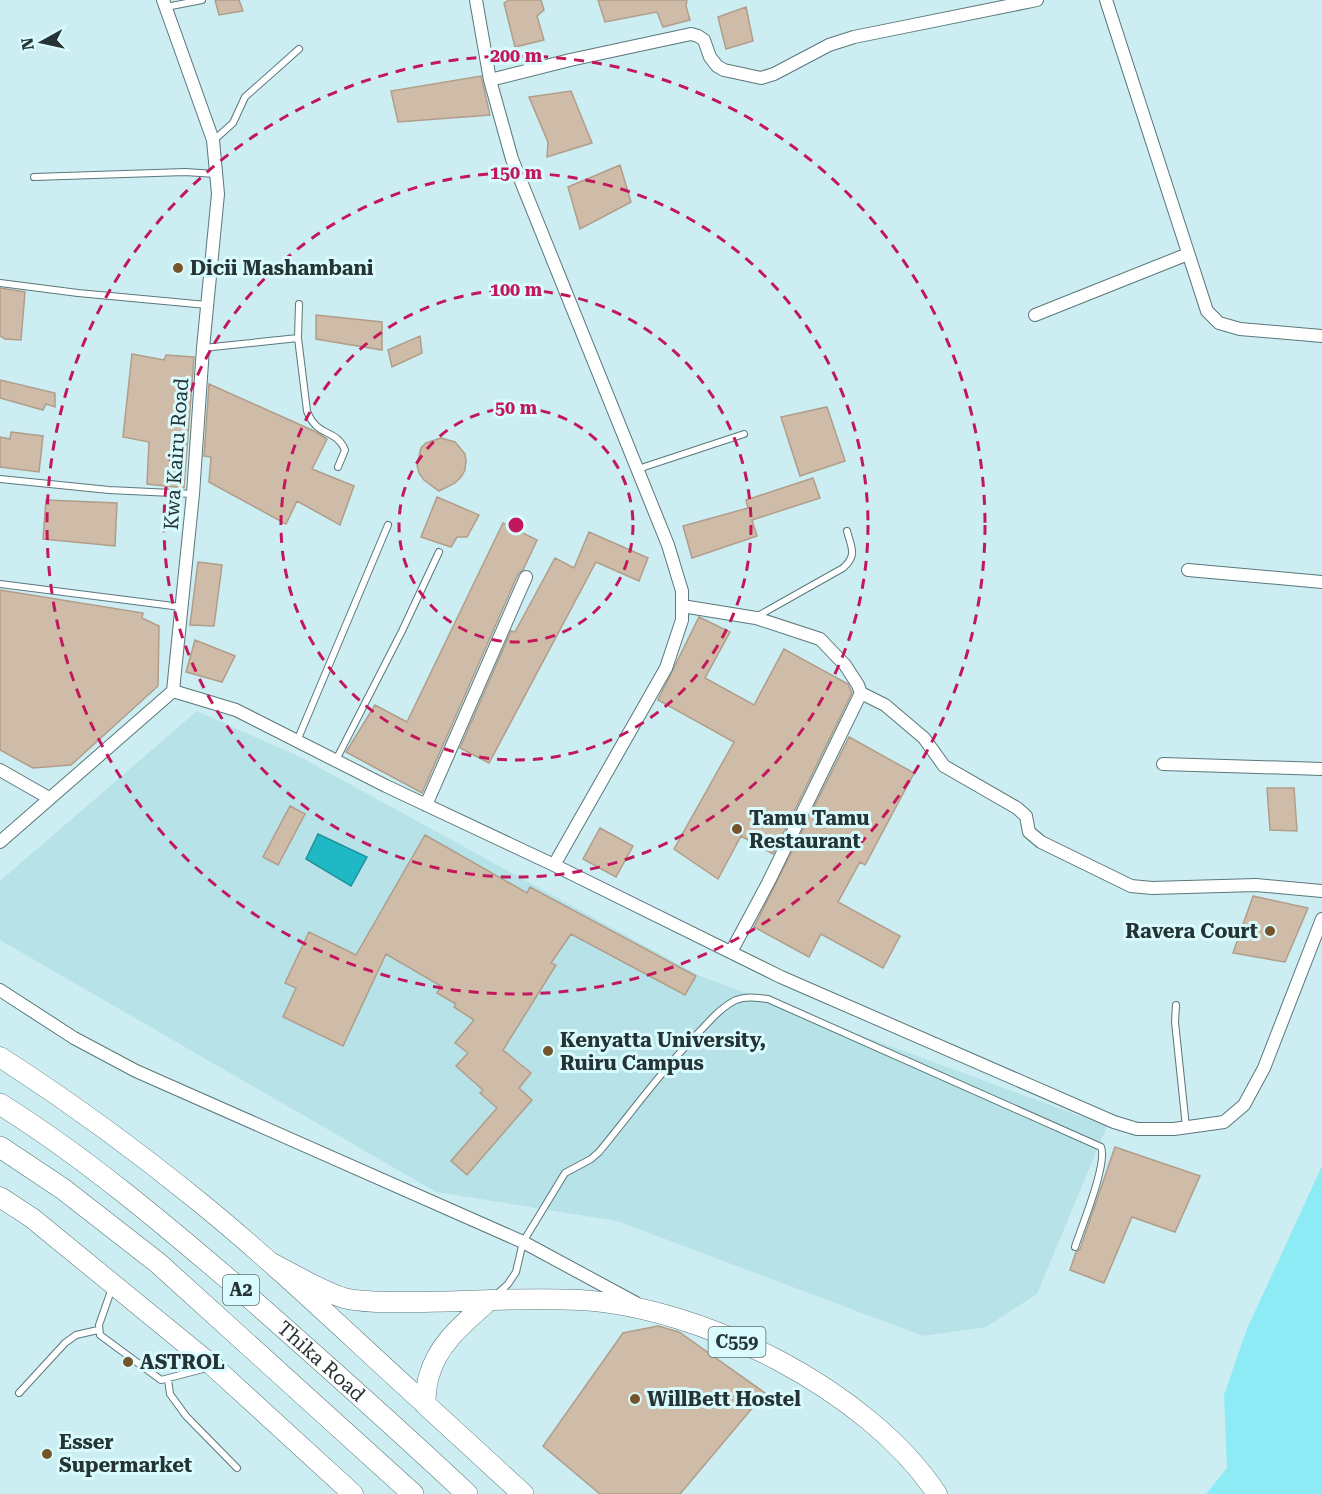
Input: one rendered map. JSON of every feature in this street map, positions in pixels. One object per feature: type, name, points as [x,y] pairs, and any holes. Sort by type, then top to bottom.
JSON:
[{"type":"highway","name":"Thika Road","points":[[0,1104],[46,1133],[149,1211],[384,1415],[466,1494]]},
{"type":"highway","name":"Thika Road","points":[[0,1147],[63,1190],[158,1263],[413,1494]]},
{"type":"highway","points":[[425,1404],[523,1494]]},
{"type":"main road","name":"Thika Road","points":[[0,1057],[101,1125],[203,1204],[425,1404]]},
{"type":"main road","points":[[0,1197],[32,1218],[114,1283],[213,1366],[353,1494]]},
{"type":"main road","points":[[270,1262],[343,1298],[381,1302],[490,1300]]},
{"type":"main road","points":[[425,1404],[429,1377],[440,1350],[457,1330],[490,1300]]},
{"type":"main road","name":"C559","points":[[490,1300],[578,1300],[616,1303],[686,1320],[748,1346],[815,1382],[862,1415],[900,1449],[937,1494]]},
{"type":"street","points":[[476,0],[490,80],[512,159],[668,544],[682,591],[682,620],[666,668],[554,865]]},
{"type":"street","points":[[490,80],[691,34],[704,40],[710,57],[717,66],[724,70],[761,78],[774,74],[829,45],[854,37],[1037,0]]},
{"type":"street","points":[[1106,0],[1207,311],[1219,323],[1240,329],[1322,336]]},
{"type":"street","name":"Kwa Kairu Road","points":[[164,4],[213,140],[218,194],[203,348],[194,494],[173,691]]},
{"type":"street","points":[[1035,315],[1188,254]]},
{"type":"street","points":[[1188,570],[1322,582]]},
{"type":"street","points":[[426,805],[526,578]]},
{"type":"street","points":[[682,606],[756,618],[820,639],[845,665],[861,693],[885,705],[924,738],[944,766],[1017,808],[1026,816],[1029,832],[1041,842],[1131,886],[1152,888],[1256,885],[1322,891]]},
{"type":"street","points":[[0,842],[173,691],[236,710],[336,761],[781,977],[1114,1122],[1137,1129],[1186,1127],[1224,1122],[1244,1104],[1264,1068],[1322,919]]},
{"type":"street","points":[[731,952],[768,883],[861,693]]},
{"type":"street","points":[[1163,764],[1322,769]]},
{"type":"street","points":[[0,771],[49,798]]},
{"type":"street","points":[[0,990],[74,1038],[136,1071],[523,1242],[647,1310]]},
{"type":"lane","points":[[164,4],[202,0]]},
{"type":"lane","points":[[213,140],[232,123],[245,98],[299,49]]},
{"type":"lane","points":[[34,177],[185,172],[216,174]]},
{"type":"lane","points":[[0,283],[208,305]]},
{"type":"lane","points":[[299,304],[298,338],[307,411],[311,422],[318,429],[342,442],[345,450],[338,467]]},
{"type":"lane","points":[[203,348],[298,338]]},
{"type":"lane","points":[[638,470],[744,434]]},
{"type":"lane","points":[[0,479],[109,490],[194,494]]},
{"type":"lane","points":[[297,741],[388,525]]},
{"type":"lane","points":[[756,618],[843,568],[851,561],[853,554],[847,531]]},
{"type":"lane","points":[[336,761],[439,552]]},
{"type":"lane","points":[[0,584],[182,607]]},
{"type":"lane","points":[[490,1300],[508,1284],[516,1272],[523,1242],[565,1173],[599,1152],[678,1054],[726,1005],[751,997],[768,999],[1101,1148],[1104,1154],[1101,1170],[1075,1247]]},
{"type":"lane","points":[[1176,1005],[1175,1022],[1186,1127]]},
{"type":"lane","points":[[114,1283],[98,1330],[100,1335],[161,1380],[213,1366]]},
{"type":"lane","points":[[19,1393],[65,1343],[76,1335],[98,1330]]},
{"type":"lane","points":[[168,1379],[170,1394],[186,1416],[237,1468]]},
{"type":"shaded area","name":"Kenyatta University, Ruiru Campus","points":[[197,711],[302,758],[700,976],[1107,1126],[1037,1294],[986,1327],[923,1336],[617,1221],[436,1192],[0,940],[0,881]]},
{"type":"shaded area","points":[[318,834],[367,857],[351,886],[306,859]]},
{"type":"shaded area","points":[[1322,1166],[1322,1494],[1206,1494],[1227,1468],[1224,1395],[1247,1329]]},
{"type":"building","points":[[215,0],[239,0],[243,11],[219,15]]},
{"type":"building","points":[[509,0],[541,0],[544,10],[537,16],[544,40],[515,47],[504,3]]},
{"type":"building","points":[[598,0],[687,0],[686,6],[690,20],[663,27],[657,12],[605,22]]},
{"type":"building","points":[[746,7],[753,41],[726,49],[718,17]]},
{"type":"building","points":[[481,76],[490,115],[398,122],[391,91]]},
{"type":"building","points":[[571,91],[592,143],[547,157],[548,142],[529,97]]},
{"type":"building","points":[[620,165],[631,202],[580,229],[568,187]]},
{"type":"building","points":[[0,288],[25,292],[21,340],[5,339],[0,336]]},
{"type":"building","points":[[316,315],[382,322],[382,350],[316,339]]},
{"type":"building","points":[[420,336],[422,353],[392,367],[388,350]]},
{"type":"building","points":[[132,354],[164,360],[166,355],[194,357],[184,488],[147,484],[149,442],[123,437]]},
{"type":"building","points":[[0,380],[55,393],[55,407],[46,404],[43,410],[0,398]]},
{"type":"building","points":[[209,384],[327,439],[312,469],[354,486],[340,525],[297,501],[286,524],[209,482],[211,457],[204,456]]},
{"type":"building","points":[[827,407],[845,461],[800,476],[781,417]]},
{"type":"building","points":[[11,432],[43,436],[39,472],[0,467],[0,437],[10,439]]},
{"type":"building","points":[[441,438],[455,442],[465,454],[466,461],[461,477],[455,483],[439,491],[424,480],[417,465],[421,448],[426,443]]},
{"type":"building","points":[[813,478],[820,498],[752,520],[757,536],[692,558],[683,526],[748,508],[746,500]]},
{"type":"building","points":[[437,497],[479,515],[467,537],[457,537],[451,547],[421,537]]},
{"type":"building","points":[[46,500],[117,503],[115,546],[43,539]]},
{"type":"building","points":[[503,523],[537,540],[523,570],[518,574],[422,793],[346,752],[375,705],[407,722]]},
{"type":"building","points":[[589,532],[648,558],[639,581],[596,562],[489,763],[460,748],[511,631],[515,632],[555,558],[574,568]]},
{"type":"building","points":[[198,562],[222,565],[214,626],[190,625]]},
{"type":"building","points":[[0,590],[143,613],[142,618],[159,626],[158,686],[71,765],[33,768],[0,750]]},
{"type":"building","points":[[699,617],[730,632],[705,678],[754,705],[784,649],[848,684],[852,693],[773,854],[741,836],[718,879],[674,849],[734,742],[658,700]]},
{"type":"building","points":[[195,640],[235,656],[222,682],[186,672]]},
{"type":"building","points":[[849,737],[914,773],[865,865],[860,862],[838,902],[900,936],[883,968],[821,934],[809,957],[754,927]]},
{"type":"building","points":[[1267,788],[1294,788],[1297,831],[1270,830]]},
{"type":"building","points":[[290,806],[305,814],[278,865],[263,857]]},
{"type":"building","points":[[600,828],[633,846],[616,877],[583,859]]},
{"type":"building","points":[[425,835],[527,893],[530,887],[696,976],[685,995],[571,934],[551,963],[556,965],[503,1050],[531,1073],[519,1088],[532,1100],[467,1175],[451,1161],[497,1108],[480,1093],[483,1090],[456,1066],[468,1053],[455,1043],[474,1020],[454,1007],[456,1004],[437,993],[441,986],[386,954],[343,1046],[283,1017],[296,988],[285,983],[309,932],[356,955]]},
{"type":"building","name":"Ravera Court","points":[[1253,896],[1308,908],[1285,962],[1233,953]]},
{"type":"building","points":[[1115,1147],[1200,1176],[1175,1232],[1132,1217],[1104,1283],[1070,1270],[1076,1252],[1080,1249]]},
{"type":"building","points":[[658,1326],[679,1332],[765,1393],[680,1494],[600,1494],[543,1446],[623,1333]]},
{"type":"place","name":"Dicii Mashambani","points":[[178,268]]},
{"type":"place","name":"Tamu Tamu Restaurant","points":[[737,829]]},
{"type":"place","name":"Ravera Court","points":[[1270,931]]},
{"type":"place","name":"Kenyatta University, Ruiru Campus","points":[[548,1051]]},
{"type":"place","name":"ASTROL","points":[[128,1362]]},
{"type":"place","name":"WillBett Hostel","points":[[635,1399]]},
{"type":"place","name":"Esser Supermarket","points":[[47,1454]]}]
